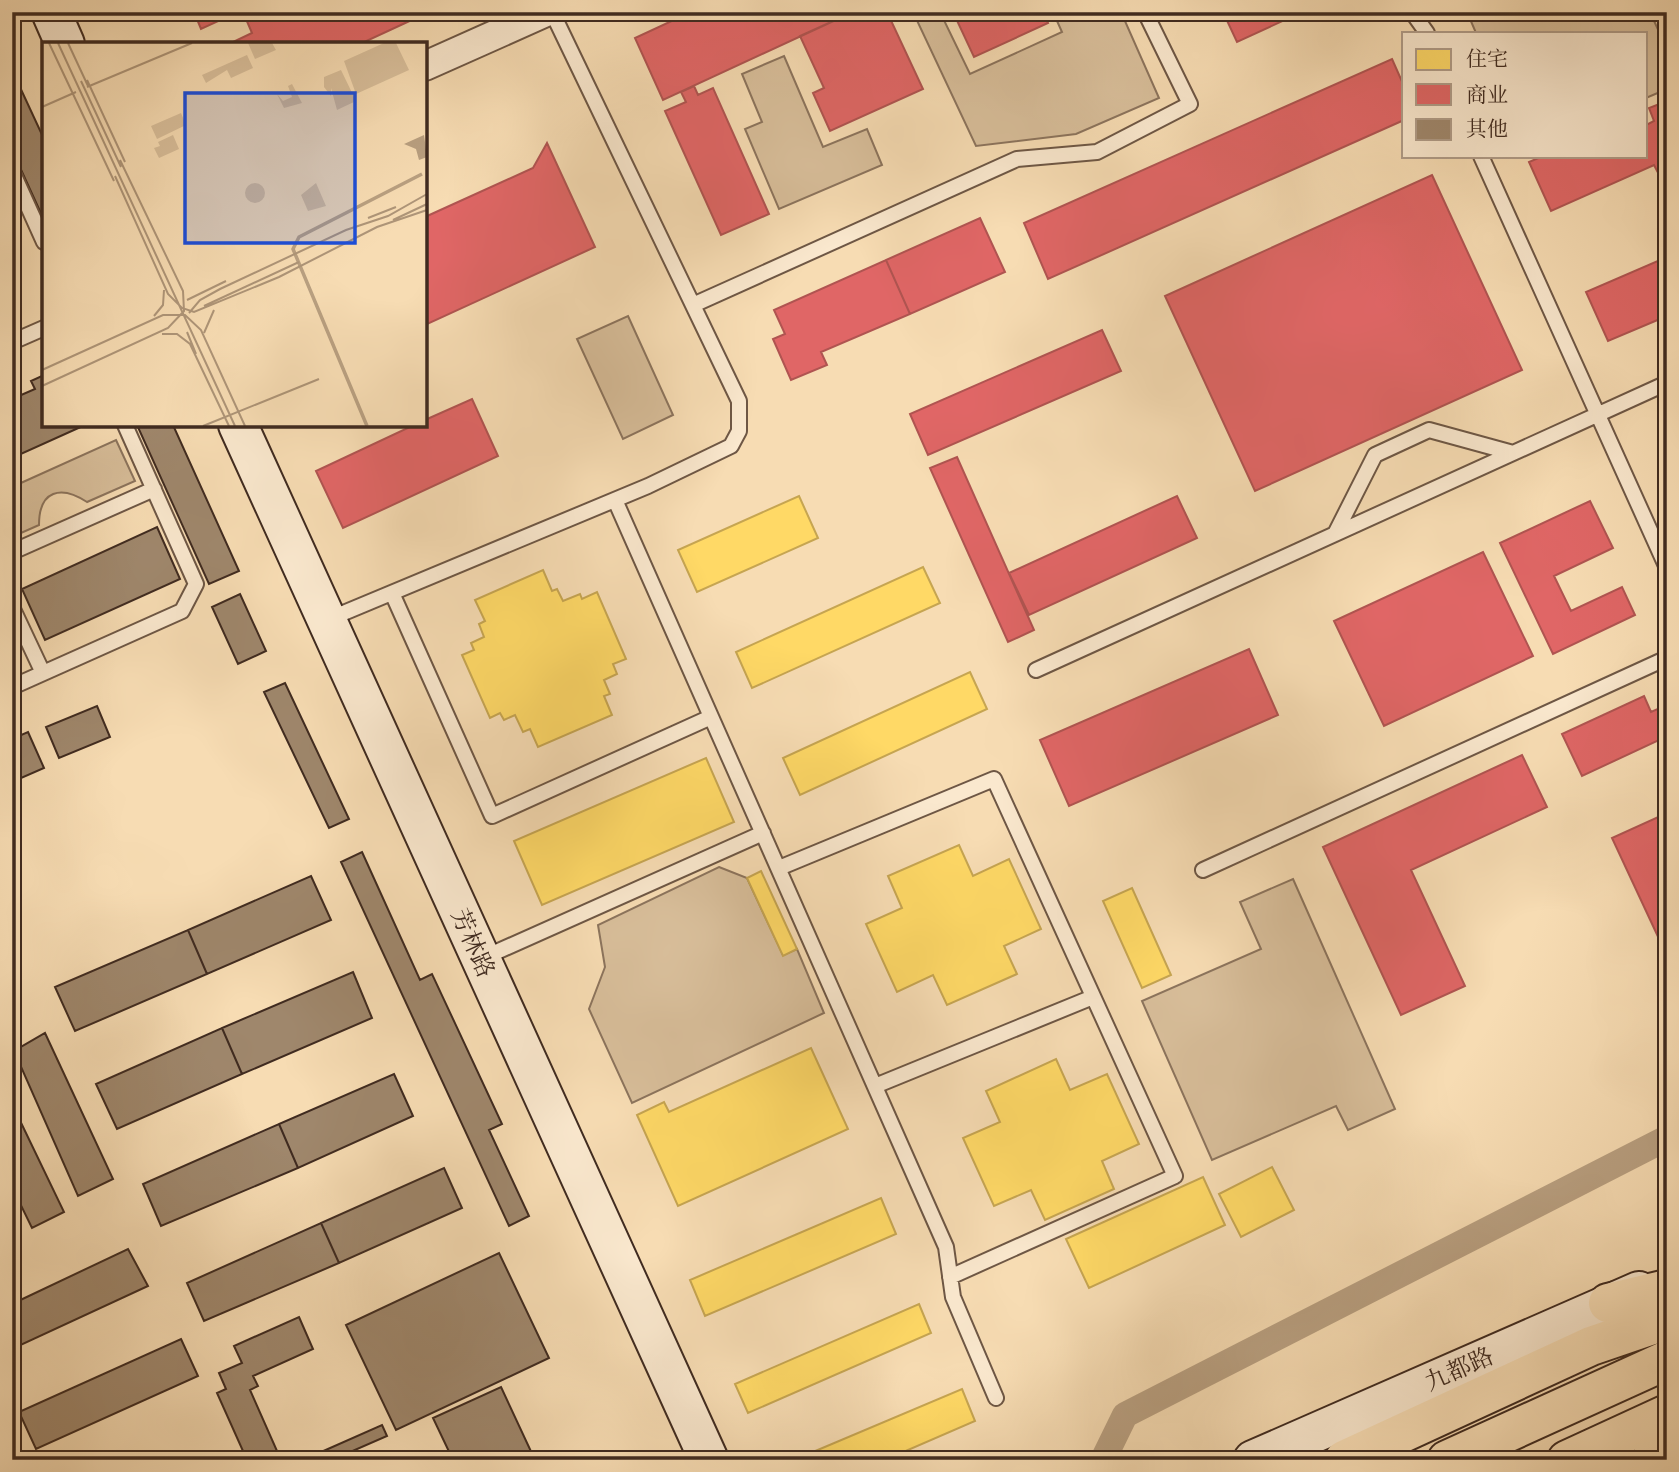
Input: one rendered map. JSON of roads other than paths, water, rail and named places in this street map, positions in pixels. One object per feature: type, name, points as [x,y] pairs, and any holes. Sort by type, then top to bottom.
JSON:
[{"type":"main road","points":[[1608,1303],[1667,1289]]},
{"type":"main road","points":[[1344,1460],[1591,1346],[1667,1320]]},
{"type":"main road","points":[[1447,1460],[1667,1360]]},
{"type":"main road","points":[[1567,1460],[1667,1414]]},
{"type":"main road","points":[[1651,1460],[1667,1450]]},
{"type":"street","points":[[33,12],[46,42]]},
{"type":"street","points":[[51,12],[64,42]]},
{"type":"street","points":[[427,65],[546,12]]},
{"type":"street","name":"芳林路","points":[[221,427],[319,624],[473,963],[691,1460]]},
{"type":"street","name":"芳林路","points":[[239,427],[319,624]]},
{"type":"street","name":"芳林路","points":[[473,963],[709,1460]]},
{"type":"street","name":"九都路","points":[[1253,1460],[1608,1303],[1667,1280]]},
{"type":"lane","points":[[319,624],[615,500],[731,446],[739,431],[739,401],[552,12]]},
{"type":"lane","points":[[693,305],[1017,159],[1097,152],[1190,104],[1145,12]]},
{"type":"lane","points":[[1412,12],[1426,32]]},
{"type":"lane","points":[[1482,158],[1667,568]]},
{"type":"lane","points":[[12,172],[42,238]]},
{"type":"lane","points":[[12,342],[42,329]]},
{"type":"lane","points":[[1036,670],[1667,383]]},
{"type":"lane","points":[[12,687],[182,611],[196,584],[126,427]]},
{"type":"lane","points":[[1335,534],[1375,455],[1418,435],[1429,430],[1513,453]]},
{"type":"lane","points":[[12,552],[154,489]]},
{"type":"lane","points":[[615,500],[946,1247],[953,1297],[996,1398]]},
{"type":"lane","points":[[391,593],[492,816],[711,717]]},
{"type":"lane","points":[[12,607],[43,673]]},
{"type":"lane","points":[[1203,870],[1667,658]]},
{"type":"lane","points":[[779,868],[994,779],[1175,1176],[950,1277]]},
{"type":"lane","points":[[473,963],[763,833]]},
{"type":"lane","points":[[875,1086],[1093,997]]},
{"type":"waterway","points":[[1103,1460],[1125,1415],[1667,1138]]}]
